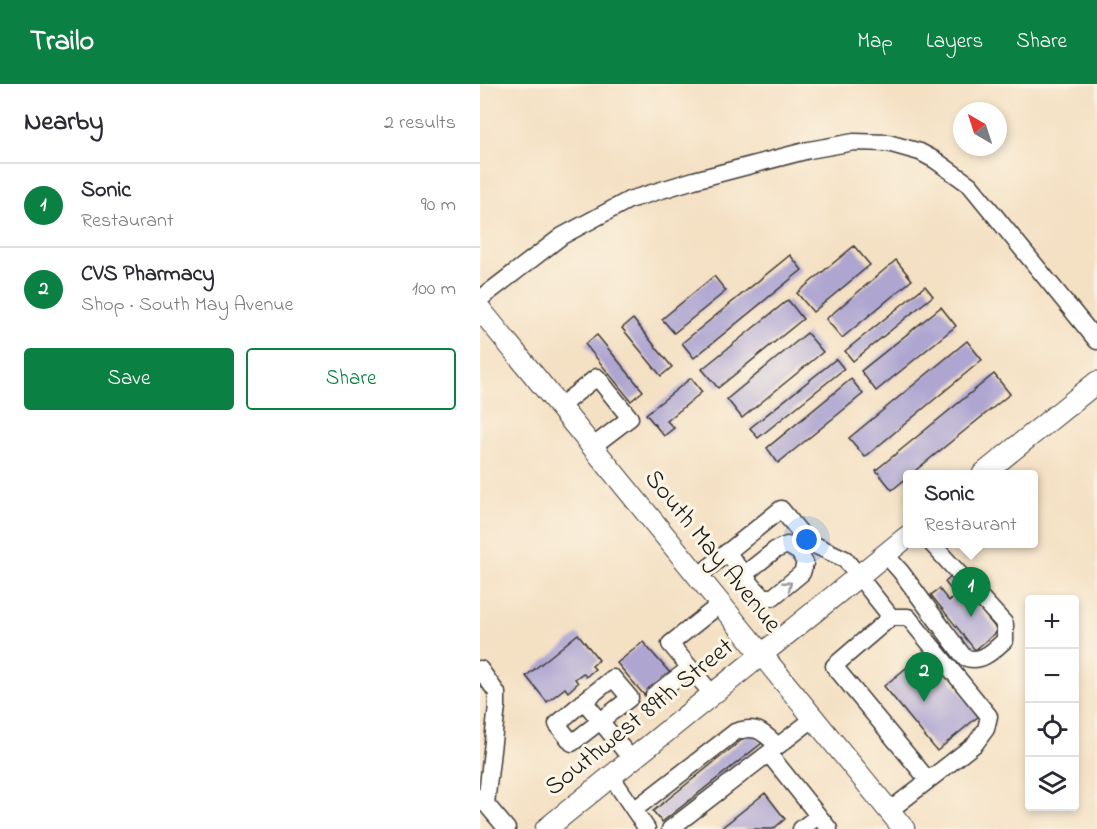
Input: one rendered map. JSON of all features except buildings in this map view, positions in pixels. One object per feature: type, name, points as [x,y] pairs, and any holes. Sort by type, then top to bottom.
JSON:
[{"type":"main road","name":"South May Avenue","points":[[480,309],[719,605],[904,829]]},
{"type":"main road","points":[[989,470],[1097,382]]},
{"type":"main road","name":"Southwest 89th Street","points":[[546,829],[903,540]]},
{"type":"street","points":[[480,299],[562,236],[607,211],[656,191],[835,144],[888,143],[920,152],[950,169],[982,197],[1097,340]]},
{"type":"street","points":[[559,407],[597,377],[617,401],[630,418],[592,447]]},
{"type":"street","points":[[697,577],[781,509],[807,542],[845,559],[891,617]]},
{"type":"street","points":[[885,555],[901,572],[964,657],[976,660],[982,658],[1005,640],[1005,624],[937,548]]},
{"type":"street","points":[[727,552],[745,574]]},
{"type":"street","points":[[712,695],[670,644],[719,605]]},
{"type":"street","points":[[889,811],[975,744],[986,729],[989,716],[908,617],[891,617],[834,666],[928,780]]},
{"type":"street","points":[[654,695],[690,668]]},
{"type":"street","points":[[480,669],[497,693],[483,801],[507,829]]},
{"type":"street","points":[[613,678],[630,698],[572,743],[557,724],[584,702],[613,678]]},
{"type":"street","points":[[584,702],[632,760]]},
{"type":"street","points":[[670,829],[813,719]]},
{"type":"street","points":[[634,810],[735,732],[744,728],[755,728],[764,733],[773,750],[829,829]]},
{"type":"street","points":[[612,776],[647,829]]},
{"type":"street","points":[[801,829],[818,816]]},
{"type":"place","name":"Sonic","points":[[971,617]]},
{"type":"place","name":"CVS Pharmacy","points":[[924,702]]}]
